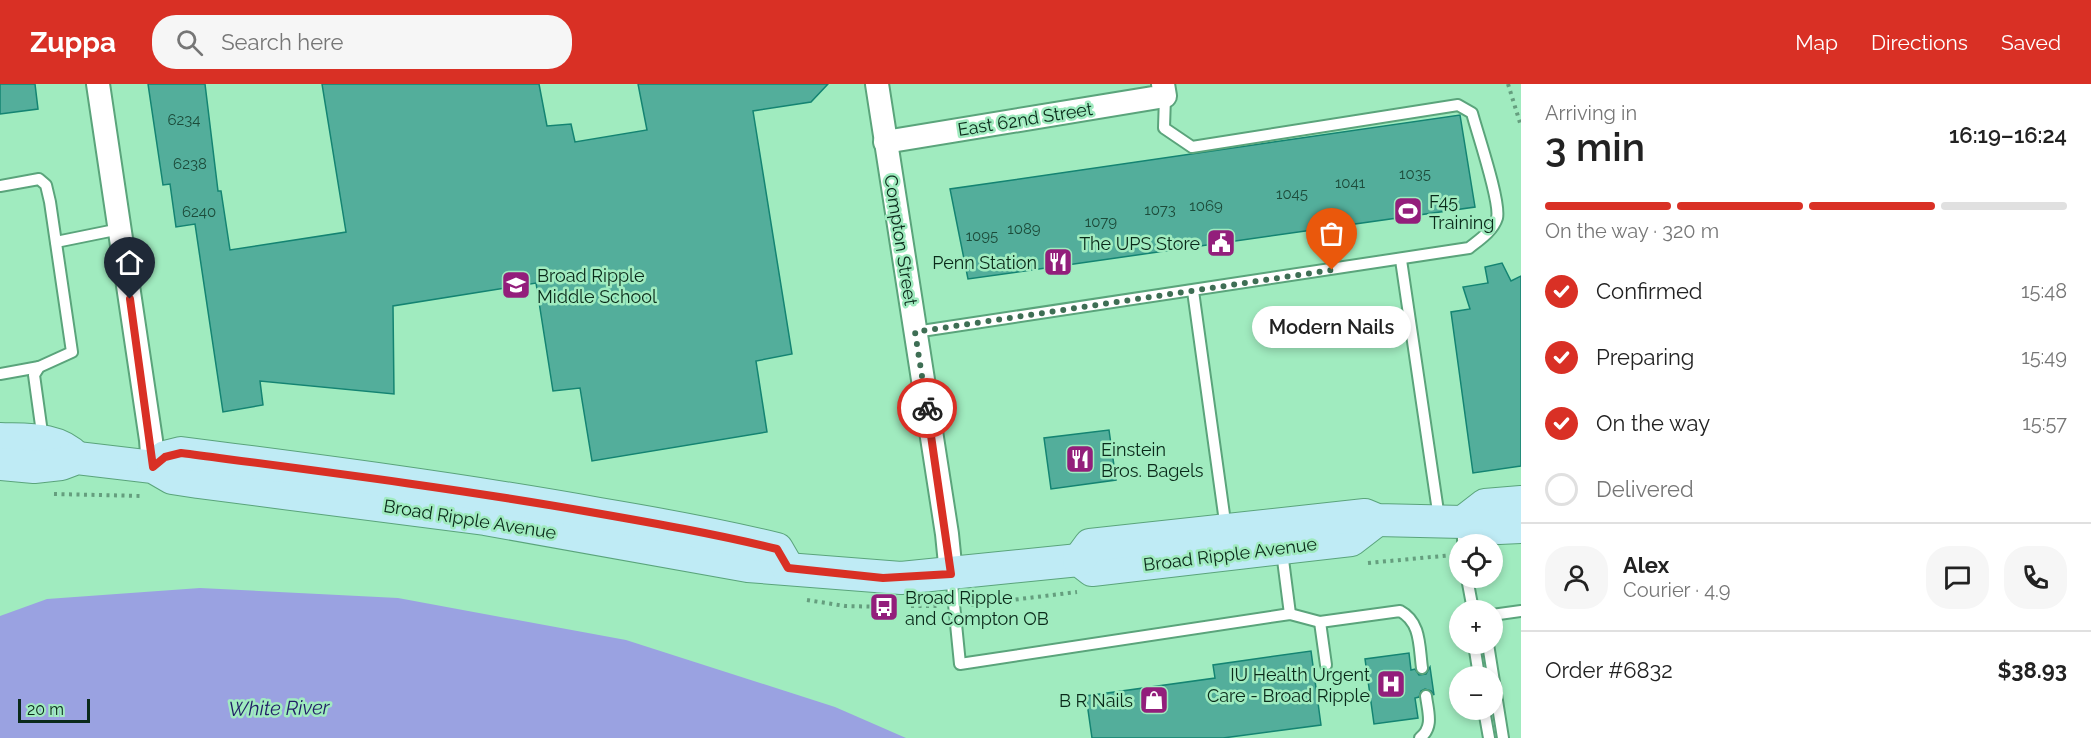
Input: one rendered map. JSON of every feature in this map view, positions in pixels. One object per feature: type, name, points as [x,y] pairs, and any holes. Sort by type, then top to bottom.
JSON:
[{"type":"street","points":[[98,84],[151,440],[153,467]]},
{"type":"street","name":"Compton Street","points":[[877,84],[951,574]]},
{"type":"street","name":"East 62nd Street","points":[[885,142],[1164,90]]},
{"type":"street","name":"Broad Ripple Avenue","points":[[0,439],[43,440],[68,448],[77,458]]},
{"type":"street","name":"Broad Ripple Avenue","points":[[0,464],[34,467],[61,464],[77,458],[153,467],[172,478],[485,519],[748,566],[883,578],[951,574],[1079,561],[1092,570],[1351,540],[1377,520]]},
{"type":"street","points":[[1455,530],[1485,505],[1521,502]]},
{"type":"street","name":"Broad Ripple Avenue","points":[[1079,561],[1090,544],[1365,515],[1377,520],[1455,530],[1521,527]]},
{"type":"lane","points":[[915,332],[1469,248],[1489,232],[1498,217],[1472,113],[1458,105],[1192,147],[1164,128],[1164,90]]},
{"type":"lane","points":[[0,186],[39,179],[46,185],[72,352],[39,367],[0,374]]},
{"type":"lane","points":[[56,242],[120,229]]},
{"type":"lane","points":[[1401,260],[1455,530]]},
{"type":"lane","points":[[1193,291],[1227,529]]},
{"type":"lane","points":[[39,367],[34,375],[44,431],[43,440]]},
{"type":"lane","points":[[1281,548],[1290,614]]},
{"type":"lane","points":[[951,574],[960,664],[1290,614],[1320,622],[1400,611],[1410,616],[1416,625],[1422,668]]},
{"type":"lane","points":[[1503,613],[1521,611]]},
{"type":"lane","points":[[1320,622],[1326,665]]},
{"type":"lane","points":[[1490,654],[1503,738]]},
{"type":"lane","points":[[1420,738],[1428,732],[1430,722],[1426,696]]},
{"type":"lane","points":[[1486,720],[1489,738]]},
{"type":"path","points":[[1508,84],[1521,126]]},
{"type":"path","points":[[1360,564],[1443,557]]},
{"type":"water","name":"White River","points":[[200,588],[398,598],[626,640],[835,707],[906,738],[0,738],[0,616],[47,599]]},
{"type":"building","points":[[0,84],[35,84],[38,109],[0,114]]},
{"type":"building","name":"Broad Ripple Middle School","points":[[148,84],[205,84],[218,191],[221,191],[230,250],[346,232],[322,84],[539,84],[547,126],[571,124],[575,142],[647,130],[638,84],[828,84],[811,102],[753,111],[792,354],[756,361],[767,432],[592,461],[580,388],[553,391],[536,283],[393,306],[394,394],[260,381],[263,405],[223,412],[195,224],[176,227],[170,184],[163,185]]},
{"type":"building","points":[[1460,115],[1475,207],[968,279],[950,189]]},
{"type":"building","points":[[1502,263],[1511,281],[1521,276],[1521,466],[1473,473],[1451,312],[1470,309],[1463,287],[1488,283],[1485,267]]},
{"type":"building","name":"Einstein Bros. Bagels","points":[[1109,430],[1116,480],[1051,489],[1044,438]]},
{"type":"building","points":[[1311,651],[1321,725],[1223,738],[1092,738],[1086,696],[1215,678],[1213,665]]},
{"type":"building","name":"IU Health Urgent Care - Broad Ripple","points":[[1409,653],[1411,670],[1415,669],[1419,675],[1426,674],[1430,667],[1434,695],[1425,689],[1421,691],[1419,697],[1415,698],[1418,718],[1374,724],[1365,659]]},
{"type":"way so far","points":[[927,408],[915,332],[1332,270]]},
{"type":"place","name":"F45 Training","points":[[1408,211]]},
{"type":"place","name":"The UPS Store","points":[[1221,243]]},
{"type":"place","name":"Penn Station","points":[[1058,262]]},
{"type":"place","name":"Modern Nails","points":[[1332,270]]},
{"type":"place","name":"Broad Ripple Middle School","points":[[516,285]]},
{"type":"place","name":"Einstein Bros. Bagels","points":[[1080,459]]},
{"type":"place","name":"Broad Ripple and Compton OB","points":[[884,607]]},
{"type":"place","name":"IU Health Urgent Care - Broad Ripple","points":[[1391,684]]},
{"type":"place","name":"B R Nails","points":[[1154,700]]},
{"type":"route","points":[[130,299],[153,467],[165,457],[181,453],[376,478],[535,502],[729,537],[777,549],[788,568],[883,578],[951,574],[927,408]]}]
